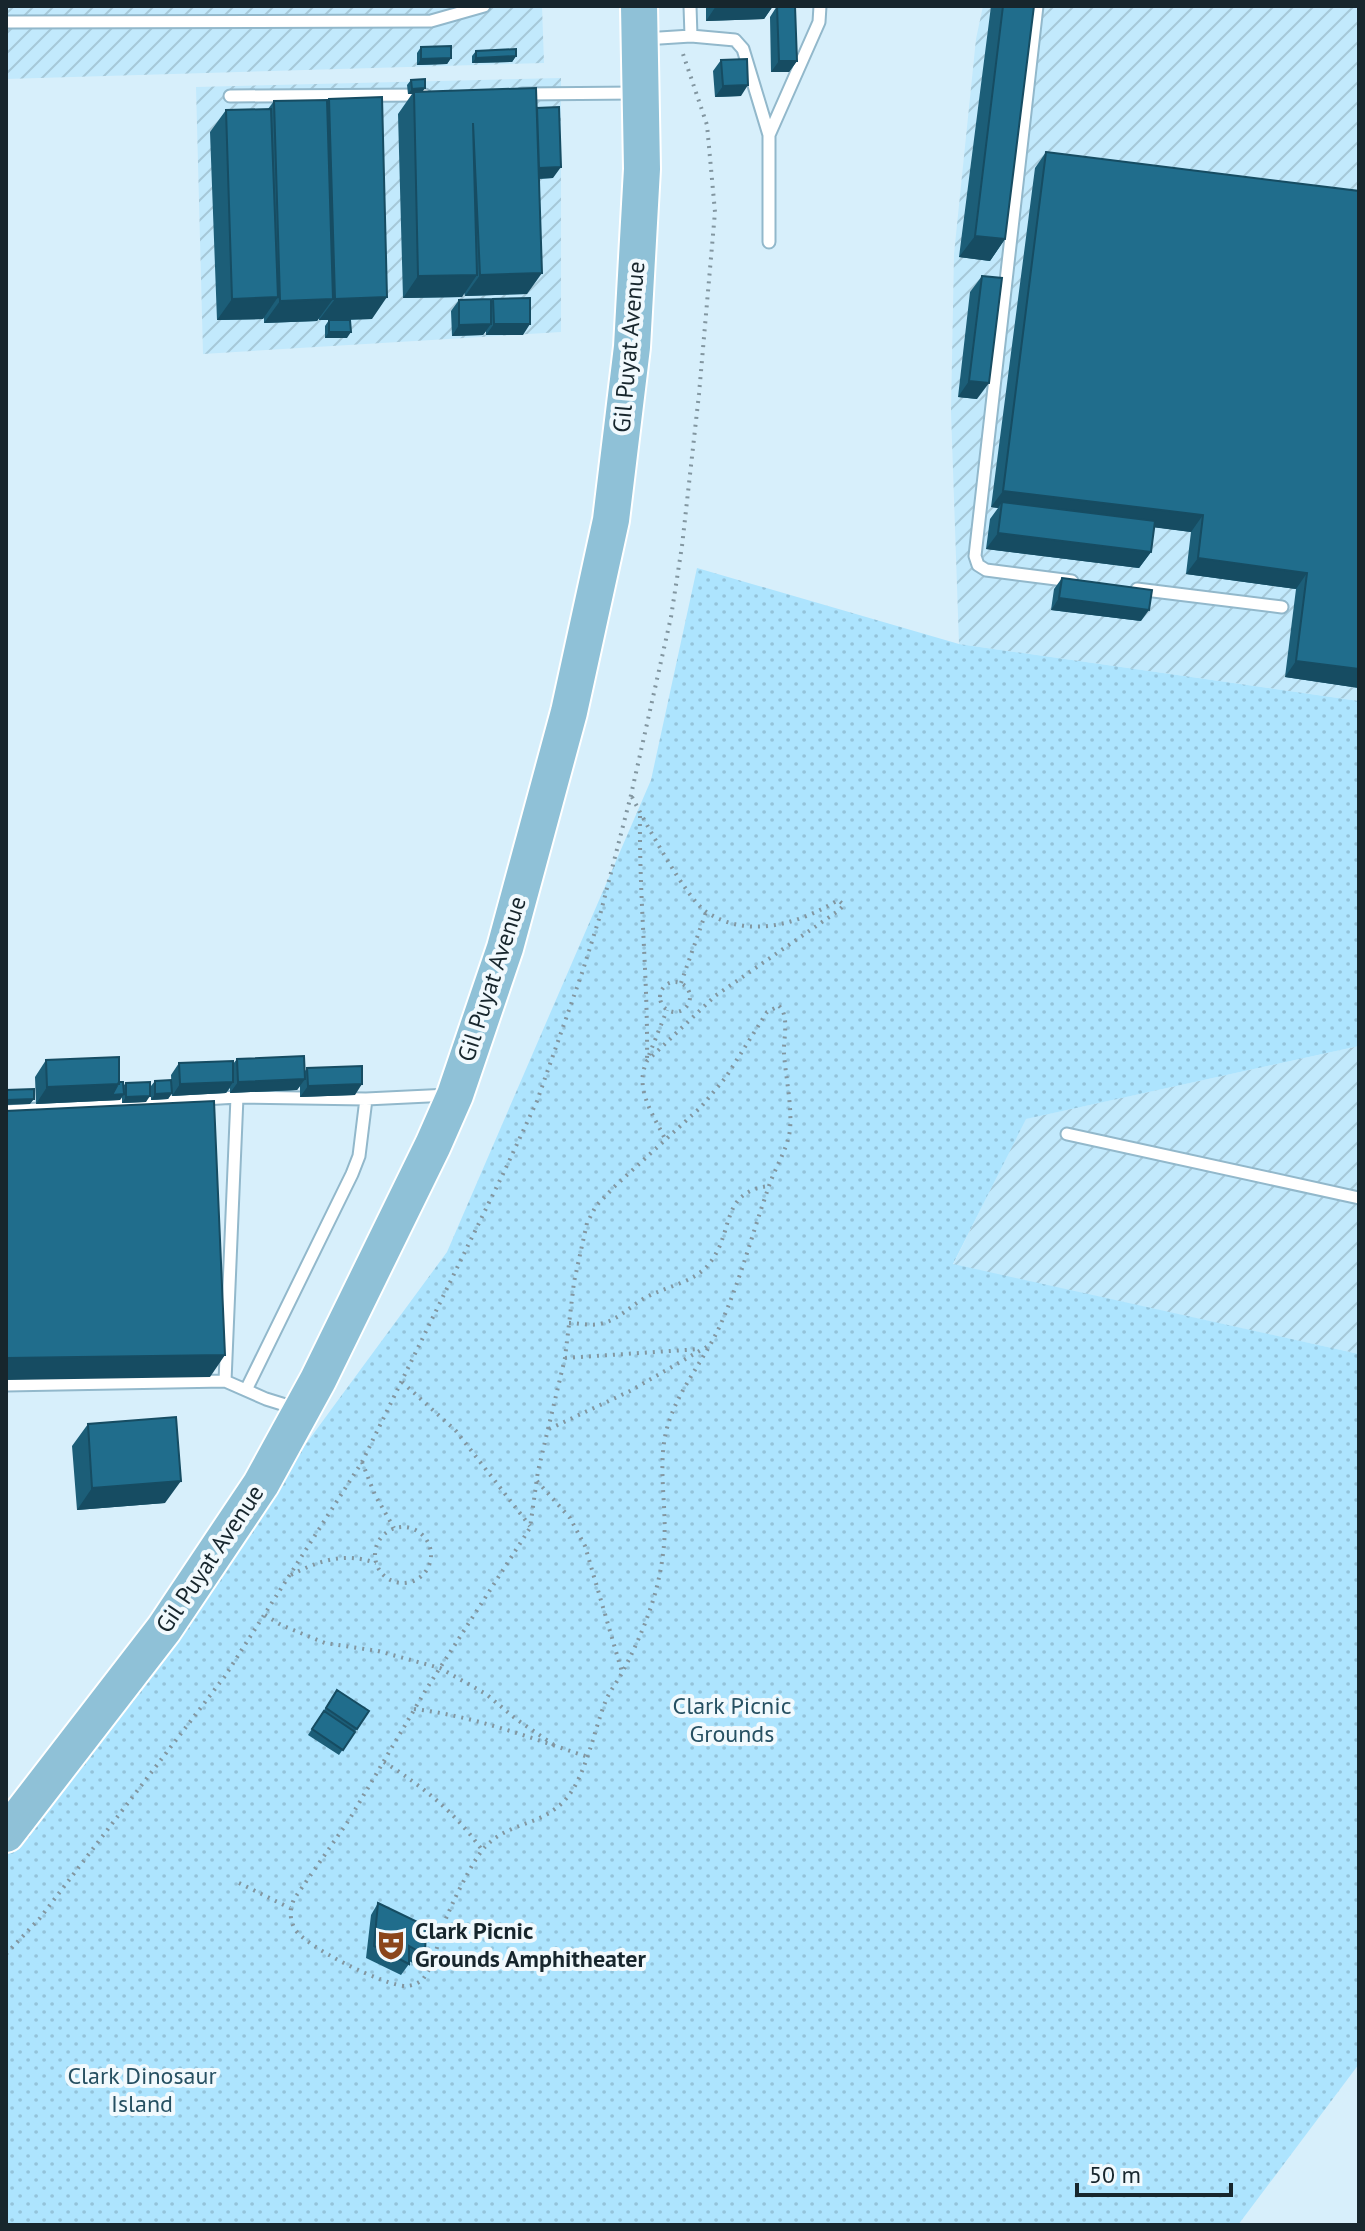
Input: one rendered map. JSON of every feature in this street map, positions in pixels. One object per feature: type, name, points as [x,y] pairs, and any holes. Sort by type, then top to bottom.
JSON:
[{"type":"main road","name":"Gil Puyat Avenue","points":[[6,1834],[164,1629],[261,1484],[302,1410],[455,1095],[505,948],[565,727],[611,520],[632,347],[642,169],[639,23]]},
{"type":"lane","points":[[6,22],[431,21],[484,6]]},
{"type":"lane","points":[[685,36],[690,6]]},
{"type":"lane","points":[[769,135],[819,22],[820,6]]},
{"type":"lane","points":[[1037,6],[975,556],[978,565],[986,570],[1083,583]]},
{"type":"lane","points":[[639,23],[685,36],[735,40],[743,49],[769,135],[769,242]]},
{"type":"lane","points":[[509,94],[642,93]]},
{"type":"lane","points":[[230,96],[431,95]]},
{"type":"lane","points":[[1129,588],[1282,607]]},
{"type":"lane","points":[[6,1111],[237,1097],[366,1099],[455,1095]]},
{"type":"lane","points":[[225,1381],[237,1097]]},
{"type":"lane","points":[[246,1390],[355,1165],[366,1099]]},
{"type":"lane","points":[[1067,1134],[1359,1198]]},
{"type":"lane","points":[[6,1385],[225,1381],[302,1410]]},
{"type":"path","points":[[6,1954],[40,1918],[205,1703],[362,1462],[537,1101],[599,919],[671,617],[682,546],[715,212],[707,125],[684,62],[685,36]]},
{"type":"path","points":[[631,795],[686,890],[706,912],[727,921],[756,927],[784,925],[818,913],[838,900],[842,900],[844,905],[715,996],[647,1061]]},
{"type":"path","points":[[640,813],[647,1061]]},
{"type":"path","points":[[681,983],[706,912]]},
{"type":"path","points":[[668,983],[681,983],[689,990],[689,1003],[676,1012],[667,1010],[661,1002],[661,991],[668,983]]},
{"type":"path","points":[[779,1006],[785,1017],[784,1050],[790,1122],[787,1144],[769,1186],[732,1300],[711,1344],[681,1392],[667,1428],[662,1460],[664,1551],[656,1596],[622,1672],[607,1697],[576,1784],[559,1808],[498,1837],[482,1850],[445,1921],[422,1980],[414,1985],[394,1984],[317,1949],[296,1930],[290,1908],[299,1890],[349,1820],[414,1709],[530,1527],[537,1481],[565,1358],[581,1244],[587,1223],[596,1206],[614,1187],[701,1107],[726,1077],[767,1012],[779,1006]]},
{"type":"path","points":[[666,1141],[644,1096],[641,1072],[667,1010]]},
{"type":"path","points":[[569,1323],[597,1325],[617,1318],[645,1298],[702,1271],[720,1244],[737,1200],[752,1188],[769,1186]]},
{"type":"path","points":[[549,1429],[630,1391],[711,1344]]},
{"type":"path","points":[[565,1358],[702,1349]]},
{"type":"path","points":[[402,1382],[456,1431],[530,1527]]},
{"type":"path","points":[[362,1462],[375,1495],[394,1528]]},
{"type":"path","points":[[537,1481],[570,1518],[585,1546],[622,1672]]},
{"type":"path","points":[[289,1576],[313,1563],[360,1557],[376,1563],[388,1578],[397,1582],[413,1580],[428,1568],[430,1546],[410,1527],[394,1528],[379,1541],[376,1563]]},
{"type":"path","points":[[264,1614],[281,1625],[325,1643],[378,1651],[440,1668],[486,1694],[557,1747]]},
{"type":"path","points":[[414,1709],[464,1718],[588,1757]]},
{"type":"path","points":[[384,1762],[423,1787],[452,1812],[482,1850]]},
{"type":"path","points":[[239,1883],[290,1908]]},
{"type":"shaded area","points":[[6,6],[542,6],[544,63],[6,79]]},
{"type":"shaded area","points":[[983,6],[1359,6],[1359,701],[959,644],[951,412],[954,254],[976,39]]},
{"type":"shaded area","points":[[561,78],[561,332],[203,354],[196,87]]},
{"type":"shaded area","points":[[1359,1046],[1359,1354],[953,1265],[1025,1119]]},
{"type":"green space","name":"Clark Picnic Grounds","points":[[697,568],[959,644],[1359,701],[1359,1046],[1026,1119],[953,1264],[1359,1354],[1359,2064],[1238,2225],[6,2225],[6,1852],[447,1252],[651,780]]},
{"type":"building","points":[[777,6],[795,6],[797,61],[779,61]]},
{"type":"building","points":[[1003,6],[1034,6],[1005,239],[975,236]]},
{"type":"building","points":[[451,46],[451,58],[421,59],[421,47]]},
{"type":"building","points":[[516,49],[516,56],[476,58],[476,51]]},
{"type":"building","points":[[747,59],[748,85],[723,86],[721,60]]},
{"type":"building","points":[[425,79],[425,88],[412,89],[411,80]]},
{"type":"building","points":[[536,88],[542,273],[480,275],[473,123],[477,275],[418,276],[414,92]]},
{"type":"building","points":[[382,97],[387,297],[335,299],[329,99]]},
{"type":"building","points":[[327,100],[333,299],[280,301],[274,101]]},
{"type":"building","points":[[559,107],[561,167],[539,168],[537,108]]},
{"type":"building","points":[[271,109],[278,297],[232,299],[226,110]]},
{"type":"building","points":[[1046,152],[1359,191],[1359,669],[1296,661],[1307,573],[1198,558],[1203,515],[1003,491]]},
{"type":"building","points":[[982,276],[1002,278],[989,383],[969,381]]},
{"type":"building","points":[[530,298],[530,324],[494,324],[493,299]]},
{"type":"building","points":[[491,299],[491,324],[459,325],[459,300]]},
{"type":"building","points":[[329,320],[350,320],[351,332],[329,332]]},
{"type":"building","points":[[1002,502],[1155,521],[1151,552],[998,533]]},
{"type":"building","points":[[1062,578],[1152,590],[1149,610],[1059,598]]},
{"type":"building","points":[[304,1056],[305,1079],[238,1082],[237,1059]]},
{"type":"building","points":[[119,1057],[119,1084],[47,1087],[46,1060]]},
{"type":"building","points":[[233,1061],[233,1082],[180,1084],[179,1063]]},
{"type":"building","points":[[362,1066],[362,1084],[308,1086],[307,1068]]},
{"type":"building","points":[[171,1080],[172,1093],[155,1094],[155,1081]]},
{"type":"building","points":[[119,1082],[123,1082],[124,1094],[112,1095]]},
{"type":"building","points":[[150,1082],[150,1096],[126,1097],[126,1083]]},
{"type":"building","points":[[34,1089],[34,1099],[6,1100],[6,1090]]},
{"type":"building","points":[[214,1101],[225,1355],[6,1358],[6,1111]]},
{"type":"building","points":[[176,1417],[181,1481],[92,1488],[88,1424]]},
{"type":"building","points":[[337,1690],[369,1711],[357,1729],[326,1708]]},
{"type":"building","points":[[324,1711],[355,1732],[343,1750],[312,1729]]},
{"type":"building","points":[[378,1903],[426,1926],[425,1955],[409,1946],[409,1964],[374,1946]]},
{"type":"place","name":"Clark Picnic Grounds Amphitheater","points":[[391,1945]]},
{"type":"park label","name":"Clark Dinosaur Island","points":[[142,2090]]}]
